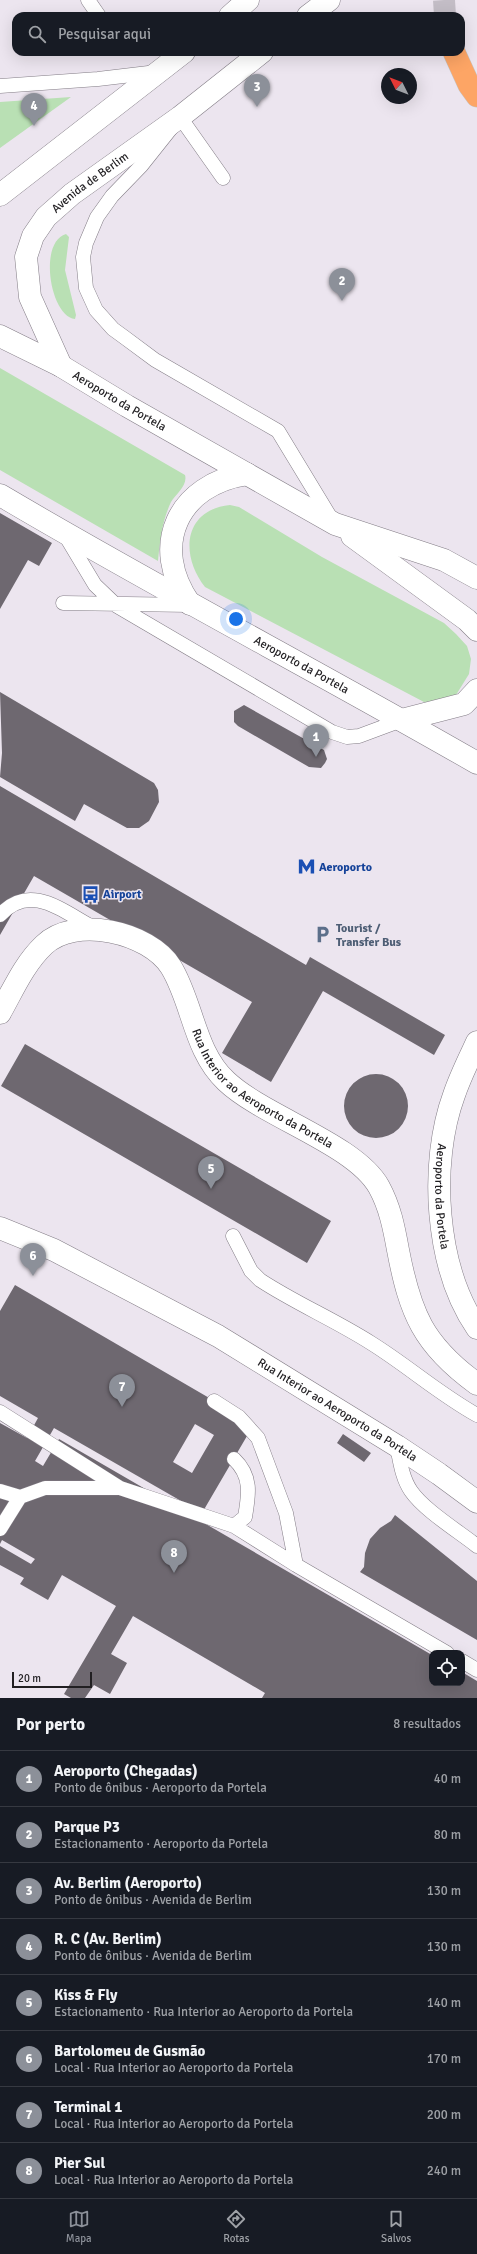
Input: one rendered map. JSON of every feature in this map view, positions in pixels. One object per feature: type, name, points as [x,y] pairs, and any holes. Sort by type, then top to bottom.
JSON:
[{"type":"highway","points":[[456,56],[469,85],[477,96]]},
{"type":"main road","points":[[234,12],[248,0]]},
{"type":"main road","points":[[313,12],[329,0]]},
{"type":"main road","points":[[0,195],[179,56]]},
{"type":"main road","name":"Avenida de Berlim","points":[[61,366],[30,297],[26,257],[33,236],[46,217],[72,194],[180,118],[257,56]]},
{"type":"main road","name":"Aeroporto da Portela","points":[[0,336],[61,366],[335,524],[444,560],[477,578]]},
{"type":"main road","points":[[191,605],[180,590],[173,571],[171,551],[173,532],[181,513],[193,497],[209,485],[228,477],[247,474]]},
{"type":"main road","name":"Aeroporto da Portela","points":[[0,495],[191,605],[402,720],[477,763]]},
{"type":"main road","points":[[335,524],[468,620],[477,630]]},
{"type":"main road","points":[[402,720],[464,704],[477,690]]},
{"type":"main road","name":"Rua Interior ao Aeroporto da Portela","points":[[0,1013],[28,964],[45,944],[77,930],[96,929],[118,933],[139,941],[158,954],[170,966],[204,1051],[225,1080],[244,1095],[338,1150],[361,1166],[379,1186],[390,1212],[404,1280],[413,1310],[425,1334],[437,1350],[455,1368],[477,1384]]},
{"type":"main road","name":"Aeroporto da Portela","points":[[477,1042],[453,1096],[441,1147],[439,1197],[445,1245],[454,1278],[471,1318],[477,1328]]},
{"type":"main road","name":"Rua Interior ao Aeroporto da Portela","points":[[0,1228],[54,1250],[218,1336],[397,1446],[477,1502]]},
{"type":"lane","points":[[88,0],[96,12]]},
{"type":"lane","points":[[0,86],[159,72]]},
{"type":"lane","points":[[222,178],[180,118],[141,166],[112,196],[97,217],[86,243],[83,258],[86,288],[96,310],[113,329],[155,360],[278,431],[335,524]]},
{"type":"lane","points":[[63,532],[95,585],[117,606],[332,732],[347,737],[359,736],[402,720]]},
{"type":"lane","points":[[63,603],[117,606],[191,605]]},
{"type":"lane","points":[[0,915],[21,899],[34,899],[45,902],[96,929]]},
{"type":"lane","points":[[233,1236],[251,1271],[260,1280],[370,1342],[407,1366],[449,1399],[477,1415]]},
{"type":"lane","points":[[214,1401],[239,1417],[258,1438],[286,1513],[296,1565]]},
{"type":"lane","points":[[0,1412],[120,1488],[234,1526],[296,1565],[443,1650]]},
{"type":"lane","points":[[397,1446],[404,1478],[410,1490],[419,1500],[477,1546]]},
{"type":"lane","points":[[234,1459],[247,1475],[248,1499],[245,1517],[234,1526]]},
{"type":"lane","points":[[0,1491],[20,1497],[45,1488],[120,1488]]},
{"type":"lane","points":[[0,1529],[20,1497]]},
{"type":"lane","points":[[465,1664],[477,1670]]},
{"type":"green space","points":[[71,97],[0,148],[0,102]]},
{"type":"green space","points":[[66,234],[69,237],[65,270],[76,315],[75,319],[66,315],[59,306],[54,293],[51,278],[50,264],[52,250],[57,240]]},
{"type":"green space","points":[[0,368],[185,475],[185,482],[171,502],[165,516],[158,561],[0,470]]},
{"type":"green space","points":[[230,505],[239,507],[322,557],[444,623],[467,646],[471,659],[469,674],[456,695],[444,701],[424,702],[205,587],[197,574],[192,561],[190,536],[195,525],[203,515],[214,509]]},
{"type":"building","points":[[0,513],[52,543],[39,566],[28,560],[0,609]]},
{"type":"building","points":[[0,692],[154,783],[158,790],[159,802],[149,821],[139,828],[127,828],[84,804],[75,821],[0,777],[2,753]]},
{"type":"building","points":[[244,705],[324,750],[327,759],[325,763],[321,768],[309,767],[238,726],[234,722],[234,711]]},
{"type":"building","points":[[0,786],[306,965],[310,957],[445,1035],[434,1055],[323,991],[271,1082],[222,1053],[252,1002],[34,876],[0,935]]},
{"type":"building","points":[[25,1044],[331,1221],[307,1263],[1,1086]]},
{"type":"building","points":[[376,1074],[388,1077],[399,1083],[405,1094],[408,1106],[405,1118],[399,1129],[388,1135],[376,1138],[364,1135],[353,1129],[347,1118],[344,1106],[347,1094],[353,1083],[364,1077]]},
{"type":"building","points":[[15,1285],[254,1424],[202,1513],[54,1428],[35,1461],[43,1466],[59,1439],[429,1653],[429,1686],[465,1686],[465,1674],[477,1681],[477,1698],[262,1698],[265,1693],[133,1616],[111,1654],[127,1663],[110,1694],[94,1685],[85,1698],[71,1698],[64,1694],[116,1606],[62,1575],[48,1600],[20,1584],[24,1578],[0,1565],[0,1546],[31,1564],[35,1559],[2,1540],[0,1544],[0,1423],[27,1438],[38,1418],[0,1396],[0,1311]],"holes":[[[195,1424],[214,1435],[192,1473],[173,1462]]]},
{"type":"building","points":[[343,1434],[371,1453],[364,1462],[337,1443]]},
{"type":"building","points":[[395,1515],[477,1581],[477,1640],[360,1572],[364,1567],[365,1553],[370,1539],[380,1528],[391,1521]]},
{"type":"tunnel","points":[[444,0],[445,12]]},
{"type":"place","name":"Av. Berlim (Aeroporto)","points":[[257,107]]},
{"type":"place","name":"R. C (Av. Berlim)","points":[[34,126]]},
{"type":"place","name":"Parque P3","points":[[342,301]]},
{"type":"place","name":"Aeroporto (Chegadas)","points":[[316,757]]},
{"type":"place","name":"Aeroporto","points":[[306,867]]},
{"type":"place","name":"Airport","points":[[90,894]]},
{"type":"place","name":"Tourist / Transfer Bus","points":[[323,935]]},
{"type":"place","name":"Kiss & Fly","points":[[211,1189]]},
{"type":"place","name":"Bartolomeu de Gusmão","points":[[33,1276]]},
{"type":"place","name":"Terminal 1","points":[[122,1407]]},
{"type":"place","name":"Pier Sul","points":[[174,1573]]}]
